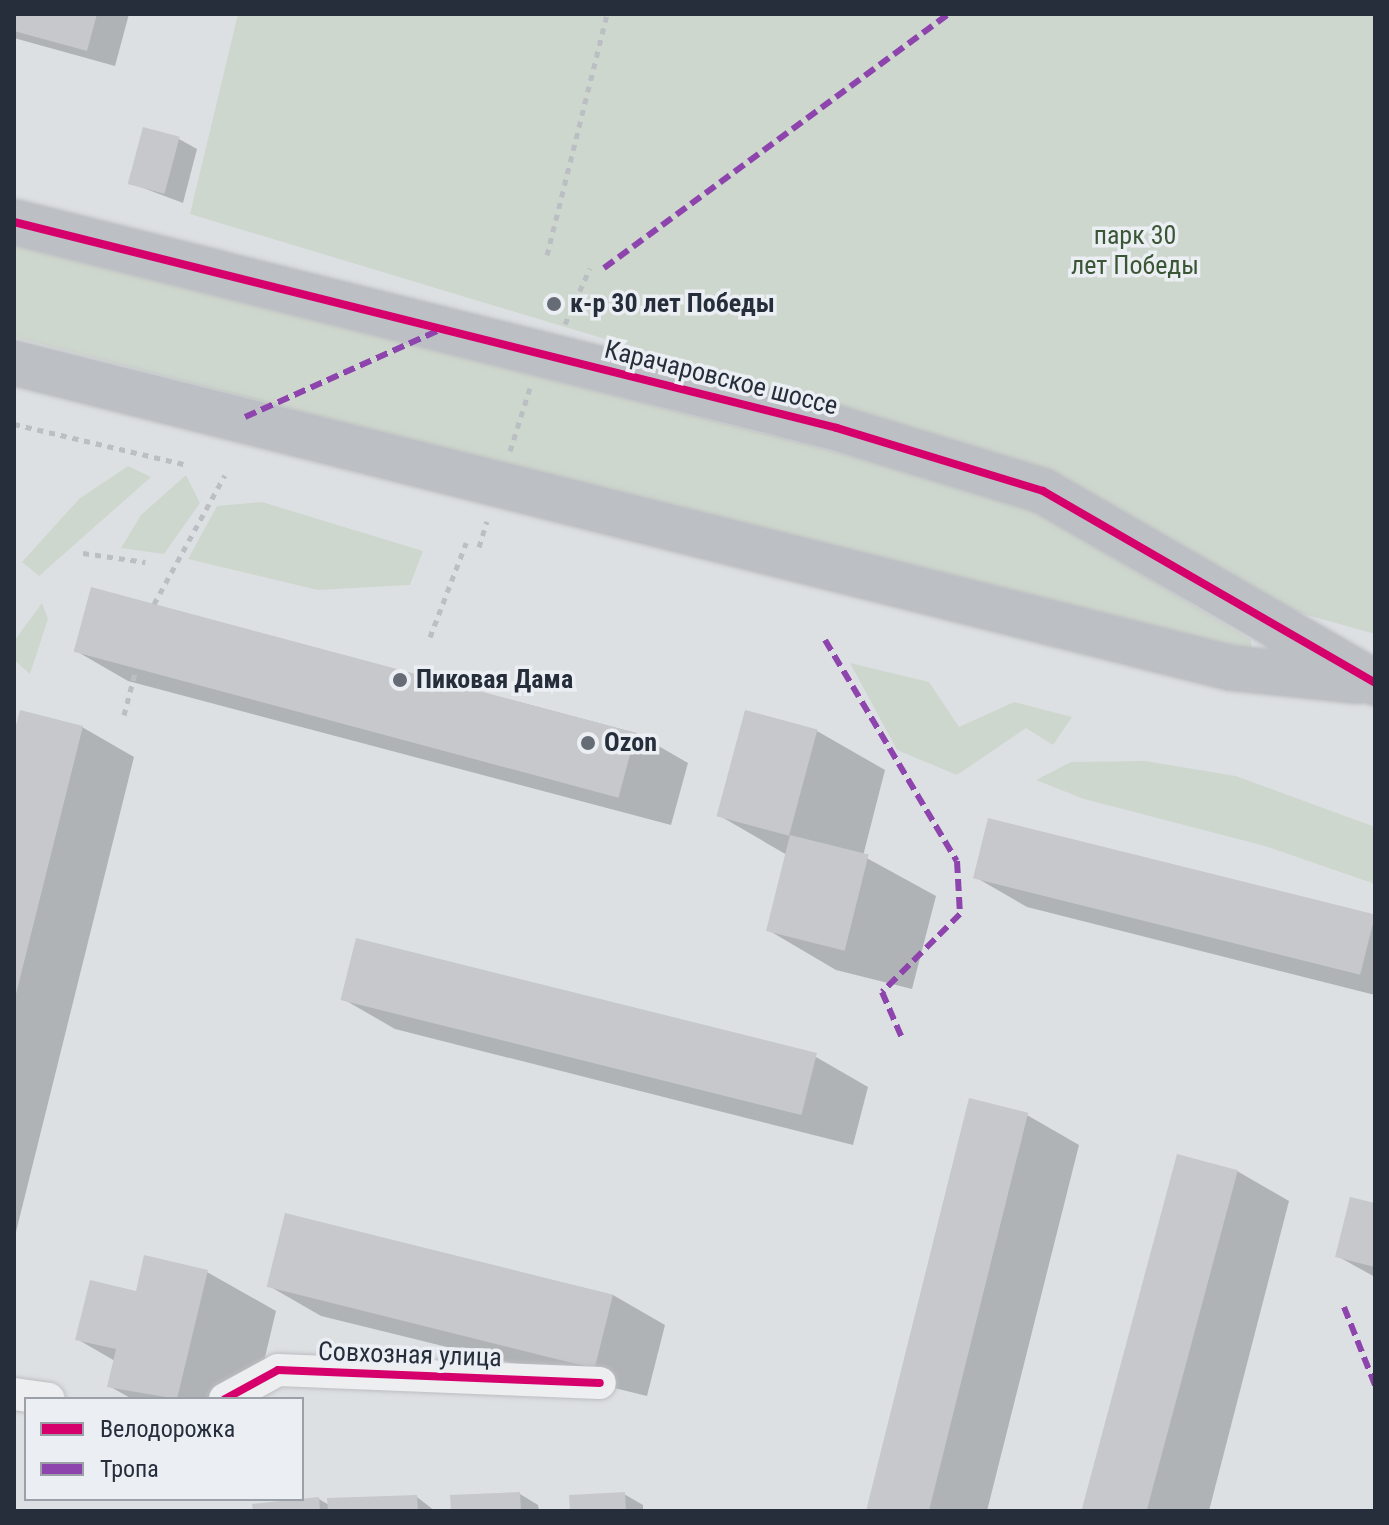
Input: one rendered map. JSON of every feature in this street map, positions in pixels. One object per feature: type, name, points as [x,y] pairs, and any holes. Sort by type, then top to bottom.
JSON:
[{"type":"street","name":"Карачаровское шоссе","points":[[14,222],[837,428],[1043,491],[1375,683],[1231,668],[500,482],[14,363]]},
{"type":"street","name":"Совхозная улица","points":[[229,1397],[278,1370],[600,1383]]},
{"type":"street","points":[[14,1394],[35,1397]]},
{"type":"path","points":[[547,255],[607,14]]},
{"type":"path","points":[[479,547],[536,371],[552,356],[590,268]]},
{"type":"path","points":[[14,424],[183,464]]},
{"type":"path","points":[[154,604],[225,475]]},
{"type":"path","points":[[430,637],[466,543]]},
{"type":"path","points":[[83,553],[145,562]]},
{"type":"path","points":[[124,715],[136,669]]},
{"type":"green space","name":"парк 30 лет Победы","points":[[238,14],[1375,14],[1375,634],[1282,608],[1053,474],[190,214]]},
{"type":"green space","points":[[14,242],[1012,497],[1251,640],[1252,649],[1241,655],[14,337]]},
{"type":"green space","points":[[128,466],[151,477],[39,576],[22,562],[79,499]]},
{"type":"green space","points":[[186,475],[200,503],[164,554],[121,548],[141,515]]},
{"type":"green space","points":[[262,502],[423,551],[410,585],[318,590],[188,559],[217,506]]},
{"type":"green space","points":[[42,603],[48,619],[30,674],[14,660],[14,641]]},
{"type":"green space","points":[[850,663],[929,682],[959,727],[1014,702],[1072,717],[1053,745],[1026,728],[957,775],[897,750]]},
{"type":"green space","points":[[1145,761],[1236,776],[1375,827],[1375,884],[1265,846],[1084,799],[1036,780],[1071,762]]},
{"type":"building","points":[[14,14],[97,14],[87,51],[14,31]]},
{"type":"building","points":[[143,127],[180,137],[164,194],[128,184]]},
{"type":"building","points":[[91,587],[636,733],[618,798],[74,652]]},
{"type":"building","points":[[20,710],[83,726],[15,998],[14,733]]},
{"type":"building","points":[[745,710],[817,729],[789,836],[717,816]]},
{"type":"building","points":[[988,818],[1375,914],[1360,975],[973,878]]},
{"type":"building","points":[[790,835],[869,855],[845,951],[766,931]]},
{"type":"building","points":[[356,938],[817,1053],[801,1115],[341,1000]]},
{"type":"building","points":[[969,1098],[1028,1113],[929,1511],[866,1511]]},
{"type":"building","points":[[1177,1154],[1238,1170],[1147,1511],[1081,1510]]},
{"type":"building","points":[[1350,1197],[1375,1203],[1375,1267],[1335,1257]]},
{"type":"building","points":[[285,1213],[613,1295],[595,1369],[267,1287]]},
{"type":"building","points":[[144,1255],[208,1270],[177,1397],[107,1387],[116,1349],[75,1340],[90,1280],[136,1291]]},
{"type":"building","points":[[520,1492],[521,1511],[451,1511],[450,1495]]},
{"type":"building","points":[[625,1492],[626,1511],[570,1511],[569,1495]]},
{"type":"building","points":[[417,1495],[418,1511],[328,1511],[327,1498]]},
{"type":"building","points":[[319,1497],[320,1511],[253,1511],[252,1504],[304,1501]]},
{"type":"marked path","points":[[604,268],[948,14]]},
{"type":"marked path","points":[[245,417],[442,329]]},
{"type":"marked path","points":[[825,640],[957,861],[960,914],[882,992],[902,1038]]},
{"type":"marked path","points":[[1344,1307],[1375,1385]]},
{"type":"cycle path","points":[[14,222],[837,428],[1043,491],[1375,683]]},
{"type":"cycle path","points":[[229,1397],[278,1370],[600,1383]]},
{"type":"place","name":"к-р 30 лет Победы","points":[[554,304]]},
{"type":"place","name":"Пиковая Дама","points":[[400,680]]},
{"type":"place","name":"Ozon","points":[[588,743]]}]
